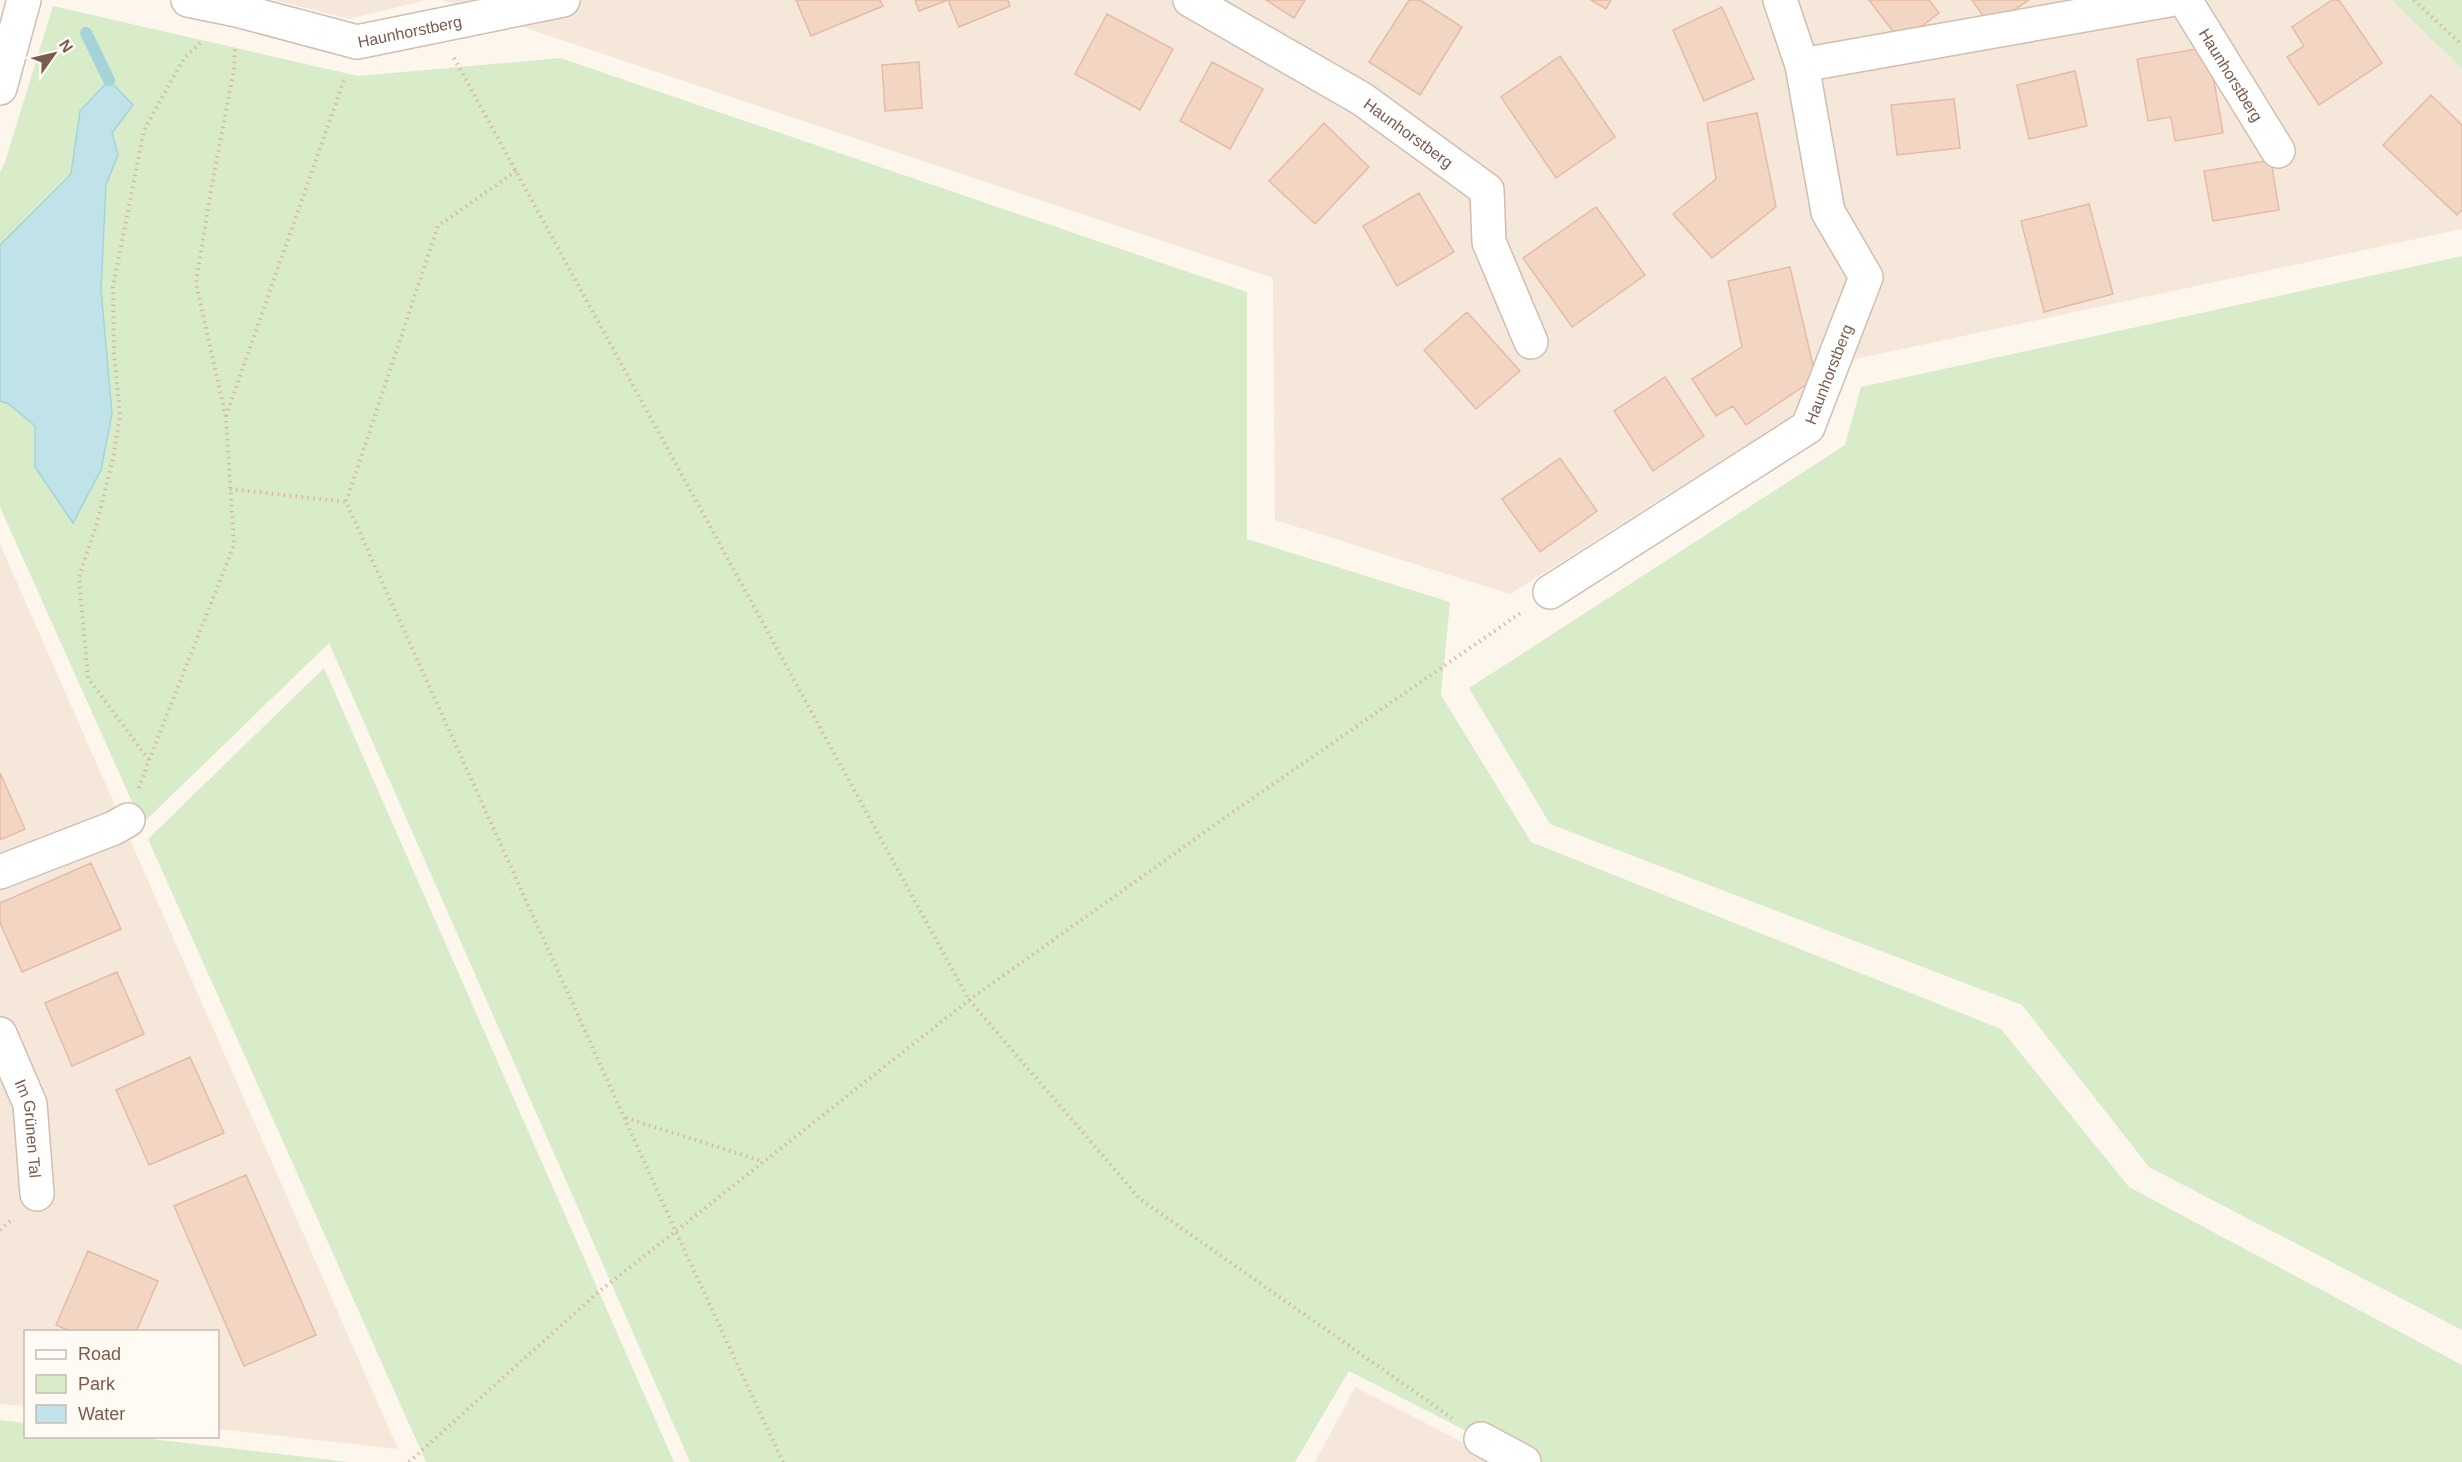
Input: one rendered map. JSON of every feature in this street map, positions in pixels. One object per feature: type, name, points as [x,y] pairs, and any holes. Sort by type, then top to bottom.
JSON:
[{"type":"street","points":[[0,88],[24,0]]},
{"type":"street","name":"Haunhorstberg","points":[[188,0],[240,5],[357,42],[563,0]]},
{"type":"street","name":"Haunhorstberg","points":[[1190,0],[1362,99],[1487,190],[1489,242],[1531,342]]},
{"type":"street","name":"Haunhorstberg","points":[[1550,592],[1808,427],[1866,277],[1828,212],[1802,65],[1780,0]]},
{"type":"street","name":"Haunhorstberg","points":[[2185,0],[2278,151]]},
{"type":"street","points":[[1802,65],[2154,1]]},
{"type":"street","points":[[0,872],[114,828],[128,820]]},
{"type":"street","name":"Im Grünen Tal","points":[[0,1034],[30,1104],[37,1194]]},
{"type":"street","points":[[1482,1439],[1524,1462]]},
{"type":"path","points":[[2414,0],[2462,45]]},
{"type":"path","points":[[128,820],[149,760],[234,545],[226,418],[196,284],[234,69],[240,5]]},
{"type":"path","points":[[149,760],[88,678],[79,577],[97,523],[113,459],[120,415],[114,353],[113,287],[144,130],[184,58],[240,5]]},
{"type":"path","points":[[436,26],[969,1000],[1140,1199],[1482,1439]]},
{"type":"path","points":[[226,418],[357,42]]},
{"type":"path","points":[[516,171],[438,226],[345,502],[675,1230],[783,1462]]},
{"type":"path","points":[[230,489],[345,502]]},
{"type":"path","points":[[409,1462],[596,1294],[969,1000],[1240,807],[1550,592]]},
{"type":"path","points":[[625,1118],[763,1161]]},
{"type":"shaded area","points":[[274,0],[427,0],[349,19]]},
{"type":"shaded area","points":[[442,0],[2392,0],[2462,69],[2462,229],[1814,368],[1799,412],[1510,594],[1275,520],[1273,278]]},
{"type":"shaded area","points":[[0,544],[398,1449],[219,1429],[219,1330],[24,1330],[24,1406],[0,1404]]},
{"type":"shaded area","points":[[1355,1387],[1484,1453],[1500,1462],[1315,1462]]},
{"type":"green space","points":[[2392,0],[2462,0],[2462,69]]},
{"type":"green space","points":[[53,6],[358,76],[560,58],[1247,292],[1247,539],[1450,602],[1441,695],[1531,842],[2001,1029],[2129,1187],[2462,1365],[2462,1462],[1527,1462],[1349,1371],[1295,1462],[690,1462],[329,643],[142,824],[0,507],[0,401],[9,404],[35,426],[35,467],[73,522],[101,470],[101,289],[106,185],[118,155],[112,133],[133,105],[110,81],[80,111],[71,173],[0,245],[0,172]]},
{"type":"green space","points":[[2462,256],[2462,1330],[2149,1167],[2022,1005],[1550,824],[1469,688],[1845,445],[1861,387]]},
{"type":"green space","points":[[324,668],[674,1462],[426,1462],[148,839]]},
{"type":"green space","points":[[0,1420],[24,1423],[24,1438],[144,1438],[349,1462],[0,1462]]},
{"type":"water","points":[[109,80],[133,105],[112,133],[118,155],[106,185],[101,289],[112,414],[101,470],[73,523],[35,467],[35,426],[9,404],[0,401],[0,245],[71,174],[80,111]]},
{"type":"building","points":[[796,0],[880,0],[883,6],[811,36]]},
{"type":"building","points":[[915,0],[948,0],[919,11]]},
{"type":"building","points":[[948,0],[1008,0],[1010,6],[959,27]]},
{"type":"building","points":[[1266,0],[1305,0],[1294,18]]},
{"type":"building","points":[[1409,0],[1420,0],[1462,27],[1420,95],[1369,62]]},
{"type":"building","points":[[1591,0],[1611,0],[1606,9]]},
{"type":"building","points":[[1869,0],[1929,0],[1939,13],[1901,42]]},
{"type":"building","points":[[1972,0],[2029,0],[1990,26]]},
{"type":"building","points":[[2332,0],[2339,0],[2382,63],[2319,105],[2287,57],[2304,46],[2292,27]]},
{"type":"building","points":[[1722,7],[1754,79],[1704,101],[1673,30]]},
{"type":"building","points":[[1107,14],[1173,49],[1140,110],[1075,74]]},
{"type":"building","points":[[2208,47],[2223,133],[2175,141],[2171,117],[2148,121],[2137,59]]},
{"type":"building","points":[[1560,56],[1615,137],[1556,178],[1501,97]]},
{"type":"building","points":[[919,62],[922,108],[885,111],[882,65]]},
{"type":"building","points":[[1212,62],[1263,89],[1230,149],[1180,121]]},
{"type":"building","points":[[2075,71],[2087,126],[2029,139],[2017,85]]},
{"type":"building","points":[[2431,95],[2462,125],[2462,210],[2457,215],[2383,145]]},
{"type":"building","points":[[1954,99],[1960,148],[1897,155],[1891,105]]},
{"type":"building","points":[[1757,113],[1776,207],[1712,258],[1673,214],[1716,179],[1707,123]]},
{"type":"building","points":[[1324,123],[1369,167],[1315,224],[1269,181]]},
{"type":"building","points":[[2271,160],[2279,210],[2213,221],[2204,171]]},
{"type":"building","points":[[1419,193],[1454,252],[1397,286],[1363,226]]},
{"type":"building","points":[[2089,204],[2113,294],[2044,312],[2021,221]]},
{"type":"building","points":[[1596,207],[1645,275],[1572,327],[1523,258]]},
{"type":"building","points":[[1790,267],[1816,378],[1746,425],[1733,406],[1716,416],[1692,379],[1742,347],[1728,281]]},
{"type":"building","points":[[1467,312],[1520,371],[1476,409],[1424,350]]},
{"type":"building","points":[[1665,377],[1704,436],[1653,471],[1614,411]]},
{"type":"building","points":[[1560,458],[1597,511],[1540,552],[1502,499]]},
{"type":"building","points":[[0,773],[25,829],[0,840]]},
{"type":"building","points":[[91,863],[121,929],[22,972],[0,923],[0,903]]},
{"type":"building","points":[[117,972],[144,1034],[72,1066],[45,1003]]},
{"type":"building","points":[[190,1057],[224,1133],[149,1165],[116,1090]]},
{"type":"building","points":[[246,1175],[316,1335],[244,1366],[174,1206]]},
{"type":"building","points":[[88,1251],[158,1281],[137,1330],[67,1330],[56,1325]]},
{"type":"waterway","points":[[86,33],[109,80]]}]
